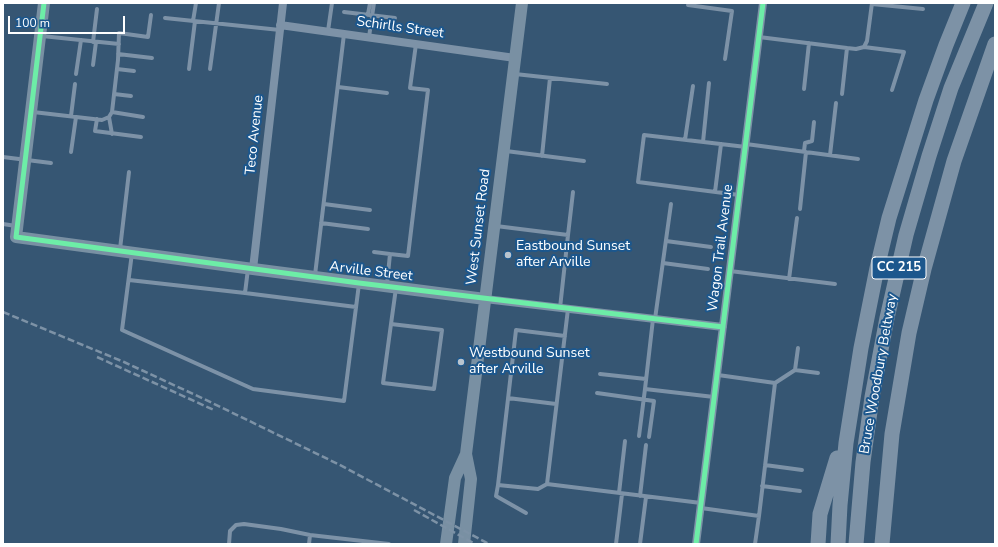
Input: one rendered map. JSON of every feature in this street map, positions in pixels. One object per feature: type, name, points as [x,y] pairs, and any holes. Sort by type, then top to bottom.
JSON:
[{"type":"highway","name":"CC 215","points":[[838,544],[842,473],[850,414],[868,309],[889,218],[926,100],[963,3]]},
{"type":"highway","name":"Bruce Woodbury Beltway","points":[[856,544],[863,462],[872,397],[887,318],[906,235],[951,88],[986,3]]},
{"type":"highway","name":"Bruce Woodbury Beltway","points":[[882,544],[892,434],[910,333],[924,270],[954,160],[995,44]]},
{"type":"highway","points":[[818,544],[820,514],[850,414]]},
{"type":"street","points":[[16,231],[44,3]]},
{"type":"street","name":"Teco Avenue","points":[[250,269],[283,3]]},
{"type":"street","name":"West Sunset Road","points":[[446,544],[455,478],[466,454],[522,3]]},
{"type":"street","name":"Wagon Trail Avenue","points":[[696,544],[763,3]]},
{"type":"street","name":"Schirlls Street","points":[[280,27],[328,31],[515,58]]},
{"type":"street","name":"Arville Street","points":[[16,231],[132,253],[485,299],[723,327]]},
{"type":"street","name":"West Sunset Road","points":[[464,544],[472,479],[466,454]]},
{"type":"lane","points":[[189,69],[196,3]]},
{"type":"lane","points":[[210,69],[219,3]]},
{"type":"lane","points":[[328,31],[332,3]]},
{"type":"lane","points":[[369,37],[370,3]]},
{"type":"lane","points":[[370,15],[374,3]]},
{"type":"lane","points":[[864,47],[867,41],[872,3],[923,9]]},
{"type":"lane","points":[[688,5],[732,11],[725,59]]},
{"type":"lane","points":[[94,65],[97,9]]},
{"type":"lane","points":[[344,12],[395,18]]},
{"type":"lane","points":[[31,112],[97,120],[102,120],[109,117],[112,112],[119,33],[148,37],[151,15]]},
{"type":"lane","points":[[165,18],[216,24],[280,27]]},
{"type":"lane","points":[[315,277],[344,34]]},
{"type":"lane","points":[[40,36],[119,44]]},
{"type":"lane","points":[[759,37],[856,49],[864,47],[904,52],[892,90]]},
{"type":"lane","points":[[76,74],[80,40]]},
{"type":"lane","points":[[804,89],[809,43]]},
{"type":"lane","points":[[374,252],[408,256],[428,90],[410,88],[416,44]]},
{"type":"lane","points":[[842,94],[847,48]]},
{"type":"lane","points":[[118,54],[152,58]]},
{"type":"lane","points":[[117,69],[134,71]]},
{"type":"lane","points":[[513,74],[607,84]]},
{"type":"lane","points":[[542,156],[550,78]]},
{"type":"lane","points":[[702,142],[709,83]]},
{"type":"lane","points":[[72,152],[75,84]]},
{"type":"lane","points":[[685,140],[693,86]]},
{"type":"lane","points":[[338,87],[387,93]]},
{"type":"lane","points":[[114,94],[131,96]]},
{"type":"lane","points":[[830,155],[836,103]]},
{"type":"lane","points":[[112,112],[143,117]]},
{"type":"lane","points":[[109,117],[112,134]]},
{"type":"lane","points":[[97,120],[95,131],[140,137]]},
{"type":"lane","points":[[800,208],[805,143],[812,142],[814,122]]},
{"type":"lane","points":[[740,195],[638,182],[644,135],[721,144],[805,151],[858,159]]},
{"type":"lane","points":[[715,192],[721,144]]},
{"type":"lane","points":[[503,151],[584,161]]},
{"type":"lane","points":[[3,157],[51,163]]},
{"type":"lane","points":[[119,251],[129,172]]},
{"type":"lane","points":[[547,484],[564,336],[568,236],[573,192]]},
{"type":"lane","points":[[324,204],[370,210]]},
{"type":"lane","points":[[639,436],[671,204]]},
{"type":"lane","points":[[789,279],[797,218]]},
{"type":"lane","points":[[321,223],[368,229]]},
{"type":"lane","points":[[3,224],[16,231]]},
{"type":"lane","points":[[494,226],[568,236]]},
{"type":"lane","points":[[666,241],[712,247]]},
{"type":"lane","points":[[132,253],[122,330],[253,389],[344,401],[359,283]]},
{"type":"lane","points":[[390,254],[391,324],[383,383],[434,389],[442,330],[391,324]]},
{"type":"lane","points":[[663,263],[708,269]]},
{"type":"lane","points":[[244,293],[250,269]]},
{"type":"lane","points":[[730,271],[835,284]]},
{"type":"lane","points":[[129,280],[356,307]]},
{"type":"lane","points":[[526,513],[496,496],[516,330],[564,336]]},
{"type":"lane","points":[[795,370],[798,348]]},
{"type":"lane","points":[[718,375],[775,383],[795,370],[818,373]]},
{"type":"lane","points":[[600,374],[646,379]]},
{"type":"lane","points":[[755,544],[775,383]]},
{"type":"lane","points":[[645,389],[715,397]]},
{"type":"lane","points":[[597,394],[654,401],[649,437]]},
{"type":"lane","points":[[508,398],[556,404]]},
{"type":"lane","points":[[616,544],[625,441]]},
{"type":"lane","points":[[640,496],[646,445]]},
{"type":"lane","points":[[765,465],[802,470]]},
{"type":"lane","points":[[498,485],[538,490],[547,484],[640,496],[759,516]]},
{"type":"lane","points":[[762,486],[800,491]]},
{"type":"lane","points":[[640,544],[646,497]]},
{"type":"lane","points":[[229,544],[230,531],[236,525],[243,524],[281,529],[310,535],[389,544]]},
{"type":"lane","points":[[309,544],[310,535]]},
{"type":"railway","points":[[3,312],[124,362],[204,399],[338,464],[489,544]]},
{"type":"railway","points":[[97,357],[214,410]]},
{"type":"railway","points":[[414,510],[475,544]]},
{"type":"cycle path","points":[[44,3],[16,237],[359,283],[723,327]]},
{"type":"cycle path","points":[[696,544],[763,3]]},
{"type":"place","name":"Eastbound Sunset after Arville","points":[[508,255]]},
{"type":"place","name":"Westbound Sunset after Arville","points":[[461,362]]}]
